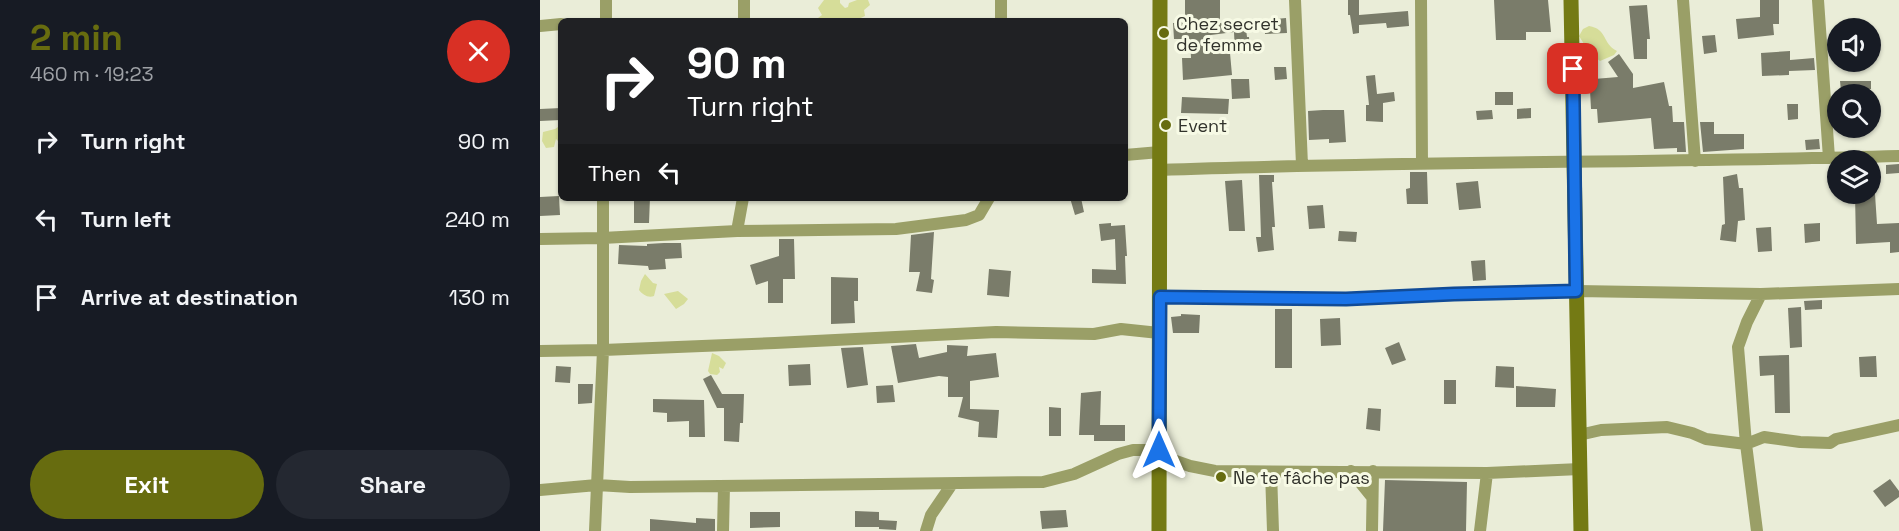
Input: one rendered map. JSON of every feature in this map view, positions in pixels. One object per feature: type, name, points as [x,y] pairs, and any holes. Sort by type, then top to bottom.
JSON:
[{"type":"street","points":[[606,0],[606,18]]},
{"type":"street","points":[[744,0],[744,18]]},
{"type":"street","points":[[1001,0],[1001,18]]},
{"type":"street","points":[[1159,531],[1160,0]]},
{"type":"street","points":[[1295,0],[1302,165]]},
{"type":"street","points":[[1421,0],[1422,163]]},
{"type":"street","points":[[1571,0],[1581,531]]},
{"type":"street","points":[[1683,0],[1695,161]]},
{"type":"street","points":[[1818,0],[1828,150]]},
{"type":"street","points":[[540,26],[558,24]]},
{"type":"street","points":[[1128,154],[1160,152]]},
{"type":"street","points":[[1881,157],[1899,156]]},
{"type":"street","points":[[1160,170],[1302,165],[1827,158]]},
{"type":"street","points":[[595,531],[603,350],[603,201]]},
{"type":"street","points":[[737,231],[742,201]]},
{"type":"street","points":[[540,239],[737,231],[896,229],[966,220],[980,215],[987,201]]},
{"type":"street","points":[[1160,297],[1346,299],[1576,291],[1761,294],[1899,289]]},
{"type":"street","points":[[1757,531],[1746,444],[1738,347],[1761,294]]},
{"type":"street","points":[[540,351],[996,332],[1094,334],[1121,329],[1160,333]]},
{"type":"street","points":[[1579,435],[1601,430],[1667,427],[1706,439],[1746,444],[1764,437],[1800,442],[1830,442],[1899,425]]},
{"type":"street","points":[[540,490],[597,485],[630,487],[1043,482],[1074,474],[1118,454],[1133,450],[1159,450],[1170,459],[1215,471],[1486,473],[1580,469]]},
{"type":"street","points":[[1351,471],[1372,497]]},
{"type":"street","points":[[1372,531],[1373,471]]},
{"type":"street","points":[[1271,472],[1273,531]]},
{"type":"street","points":[[1480,531],[1486,473]]},
{"type":"street","points":[[926,531],[931,515],[952,484]]},
{"type":"street","points":[[723,531],[724,486]]},
{"type":"green space","points":[[824,0],[840,0],[845,8],[849,3],[857,0],[868,0],[870,5],[864,10],[865,16],[861,18],[818,18],[822,15],[818,8]]},
{"type":"green space","points":[[1589,26],[1602,33],[1609,45],[1617,51],[1614,55],[1600,61],[1589,52],[1579,36],[1583,29]]},
{"type":"green space","points":[[558,127],[558,141],[556,139],[554,147],[546,148],[542,141],[543,132]]},
{"type":"green space","points":[[645,274],[657,284],[654,296],[646,296],[639,290]]},
{"type":"green space","points":[[678,291],[688,299],[676,309],[664,294]]},
{"type":"green space","points":[[712,353],[726,363],[723,369],[719,367],[720,372],[717,375],[710,374],[708,371]]},
{"type":"building","points":[[1185,0],[1220,0],[1220,23],[1245,21],[1250,53],[1235,54],[1234,32],[1211,35],[1213,54],[1230,53],[1232,75],[1183,80],[1182,58],[1191,58],[1190,39],[1174,39],[1173,23],[1185,22]]},
{"type":"building","points":[[1348,0],[1359,0],[1359,15],[1408,11],[1409,26],[1387,28],[1386,23],[1359,25],[1359,33],[1353,34],[1350,15],[1348,15]]},
{"type":"building","points":[[1494,0],[1548,0],[1551,32],[1526,32],[1526,40],[1496,40]]},
{"type":"building","points":[[1760,0],[1779,0],[1779,24],[1773,24],[1774,35],[1738,39],[1736,19],[1760,17]]},
{"type":"building","points":[[1647,5],[1650,39],[1647,39],[1647,59],[1634,59],[1629,6]]},
{"type":"building","points":[[1286,18],[1287,33],[1265,34],[1264,20]]},
{"type":"building","points":[[1715,35],[1717,52],[1704,54],[1702,36]]},
{"type":"building","points":[[1790,51],[1790,60],[1814,58],[1815,70],[1789,71],[1789,75],[1762,76],[1761,53]]},
{"type":"building","points":[[1619,54],[1633,74],[1633,88],[1664,82],[1669,106],[1672,106],[1673,122],[1684,122],[1686,152],[1677,152],[1677,148],[1654,149],[1651,118],[1598,123],[1597,109],[1591,109],[1590,90],[1582,90],[1582,80],[1618,77],[1608,62]]},
{"type":"building","points":[[1274,67],[1286,67],[1287,79],[1275,80]]},
{"type":"building","points":[[1375,75],[1377,94],[1394,92],[1395,101],[1383,103],[1383,122],[1366,121],[1366,105],[1369,105],[1366,76]]},
{"type":"building","points":[[1231,79],[1249,79],[1250,98],[1232,99]]},
{"type":"building","points":[[1840,81],[1871,81],[1871,84],[1840,84]]},
{"type":"building","points":[[1495,92],[1513,92],[1513,105],[1495,105]]},
{"type":"building","points":[[1182,97],[1229,99],[1228,114],[1181,113]]},
{"type":"building","points":[[1787,104],[1798,104],[1798,119],[1788,120]]},
{"type":"building","points":[[558,108],[558,120],[540,121],[540,109]]},
{"type":"building","points":[[1531,108],[1531,118],[1517,119],[1517,109]]},
{"type":"building","points":[[1344,110],[1346,142],[1329,143],[1329,139],[1309,140],[1308,111]]},
{"type":"building","points":[[1492,110],[1493,119],[1477,120],[1476,111]]},
{"type":"building","points":[[1700,122],[1714,122],[1714,134],[1744,134],[1744,149],[1703,152]]},
{"type":"building","points":[[1819,139],[1820,149],[1806,150],[1805,140]]},
{"type":"building","points":[[1899,164],[1899,173],[1886,174],[1886,165]]},
{"type":"building","points":[[1410,172],[1427,172],[1428,204],[1407,204],[1406,189],[1410,188]]},
{"type":"building","points":[[1737,174],[1739,188],[1743,188],[1745,220],[1738,221],[1736,242],[1720,240],[1722,225],[1725,224],[1723,177]]},
{"type":"building","points":[[1259,175],[1274,175],[1274,182],[1272,182],[1275,227],[1272,227],[1274,250],[1258,252],[1256,237],[1261,237]]},
{"type":"building","points":[[1242,180],[1245,231],[1229,231],[1225,181]]},
{"type":"building","points":[[1478,181],[1481,208],[1459,210],[1456,183]]},
{"type":"building","points":[[558,196],[560,215],[540,216],[540,197]]},
{"type":"building","points":[[634,201],[650,201],[649,223],[634,223]]},
{"type":"building","points":[[1071,201],[1082,201],[1084,212],[1075,215]]},
{"type":"building","points":[[1855,204],[1876,204],[1877,224],[1899,223],[1899,252],[1890,253],[1890,242],[1856,244]]},
{"type":"building","points":[[1323,205],[1325,228],[1309,229],[1307,206]]},
{"type":"building","points":[[1111,223],[1111,226],[1125,225],[1126,284],[1092,283],[1092,269],[1116,270],[1115,239],[1101,241],[1099,224]]},
{"type":"building","points":[[1820,223],[1820,241],[1805,243],[1804,224]]},
{"type":"building","points":[[1771,227],[1772,251],[1758,252],[1756,228]]},
{"type":"building","points":[[1339,231],[1357,232],[1356,242],[1338,241]]},
{"type":"building","points":[[934,232],[932,293],[916,291],[920,272],[909,272],[911,235]]},
{"type":"building","points":[[779,239],[794,239],[795,279],[783,279],[783,303],[768,303],[768,281],[756,285],[750,265],[779,256]]},
{"type":"building","points":[[681,243],[682,258],[665,259],[666,269],[649,270],[648,266],[618,264],[619,245],[647,246],[647,244]]},
{"type":"building","points":[[1485,260],[1486,280],[1473,281],[1471,261]]},
{"type":"building","points":[[989,269],[1011,271],[1009,297],[987,295]]},
{"type":"building","points":[[831,277],[858,278],[858,301],[854,301],[855,323],[831,324]]},
{"type":"building","points":[[1822,300],[1822,309],[1805,310],[1804,301]]},
{"type":"building","points":[[1801,307],[1802,347],[1790,348],[1788,308]]},
{"type":"building","points":[[1275,309],[1292,309],[1292,368],[1275,368]]},
{"type":"building","points":[[1181,314],[1200,315],[1199,333],[1173,333],[1171,317],[1181,316]]},
{"type":"building","points":[[1340,318],[1341,345],[1321,346],[1320,319]]},
{"type":"building","points":[[1399,342],[1406,360],[1392,365],[1385,348]]},
{"type":"building","points":[[916,344],[919,358],[947,352],[947,345],[968,346],[967,356],[996,353],[999,377],[970,381],[970,409],[999,410],[997,438],[978,437],[979,422],[958,417],[963,397],[948,397],[948,377],[939,376],[898,383],[891,346]]},
{"type":"building","points":[[863,347],[868,385],[847,388],[841,348]]},
{"type":"building","points":[[1789,355],[1790,413],[1775,413],[1774,375],[1760,376],[1759,356]]},
{"type":"building","points":[[1876,356],[1877,377],[1860,377],[1859,357]]},
{"type":"building","points":[[810,364],[811,385],[789,386],[788,365]]},
{"type":"building","points":[[556,366],[571,367],[570,383],[555,382]]},
{"type":"building","points":[[1496,366],[1514,367],[1514,388],[1495,387]]},
{"type":"building","points":[[711,375],[722,394],[744,394],[743,423],[740,423],[739,442],[724,441],[724,408],[717,408],[703,379]]},
{"type":"building","points":[[1444,380],[1456,380],[1456,404],[1444,404]]},
{"type":"building","points":[[578,384],[593,384],[592,403],[578,404]]},
{"type":"building","points":[[893,385],[895,402],[877,403],[876,386]]},
{"type":"building","points":[[1516,386],[1556,389],[1555,407],[1516,407]]},
{"type":"building","points":[[1101,391],[1100,425],[1125,425],[1125,441],[1094,441],[1094,435],[1079,435],[1081,393]]},
{"type":"building","points":[[653,399],[704,400],[705,437],[689,437],[689,421],[667,422],[667,413],[653,412]]},
{"type":"building","points":[[1049,407],[1061,408],[1061,436],[1049,436]]},
{"type":"building","points":[[1368,408],[1381,409],[1380,431],[1366,429]]},
{"type":"building","points":[[1890,479],[1899,491],[1899,497],[1885,507],[1873,491]]},
{"type":"building","points":[[1385,480],[1467,482],[1466,531],[1383,531]]},
{"type":"building","points":[[1066,510],[1068,527],[1042,529],[1040,511]]},
{"type":"building","points":[[855,511],[879,512],[879,527],[855,527]]},
{"type":"building","points":[[750,512],[780,512],[780,527],[750,528]]},
{"type":"building","points":[[696,518],[715,519],[715,531],[650,531],[650,519],[696,523]]},
{"type":"building","points":[[879,520],[897,521],[896,530],[879,529]]},
{"type":"place","name":"Chez secret de femme","points":[[1164,33]]},
{"type":"place","name":"Event","points":[[1166,125]]},
{"type":"place","name":"Ne te fâche pas","points":[[1221,477]]},
{"type":"route","points":[[1159,450],[1160,297],[1346,299],[1576,291],[1573,69]]}]
